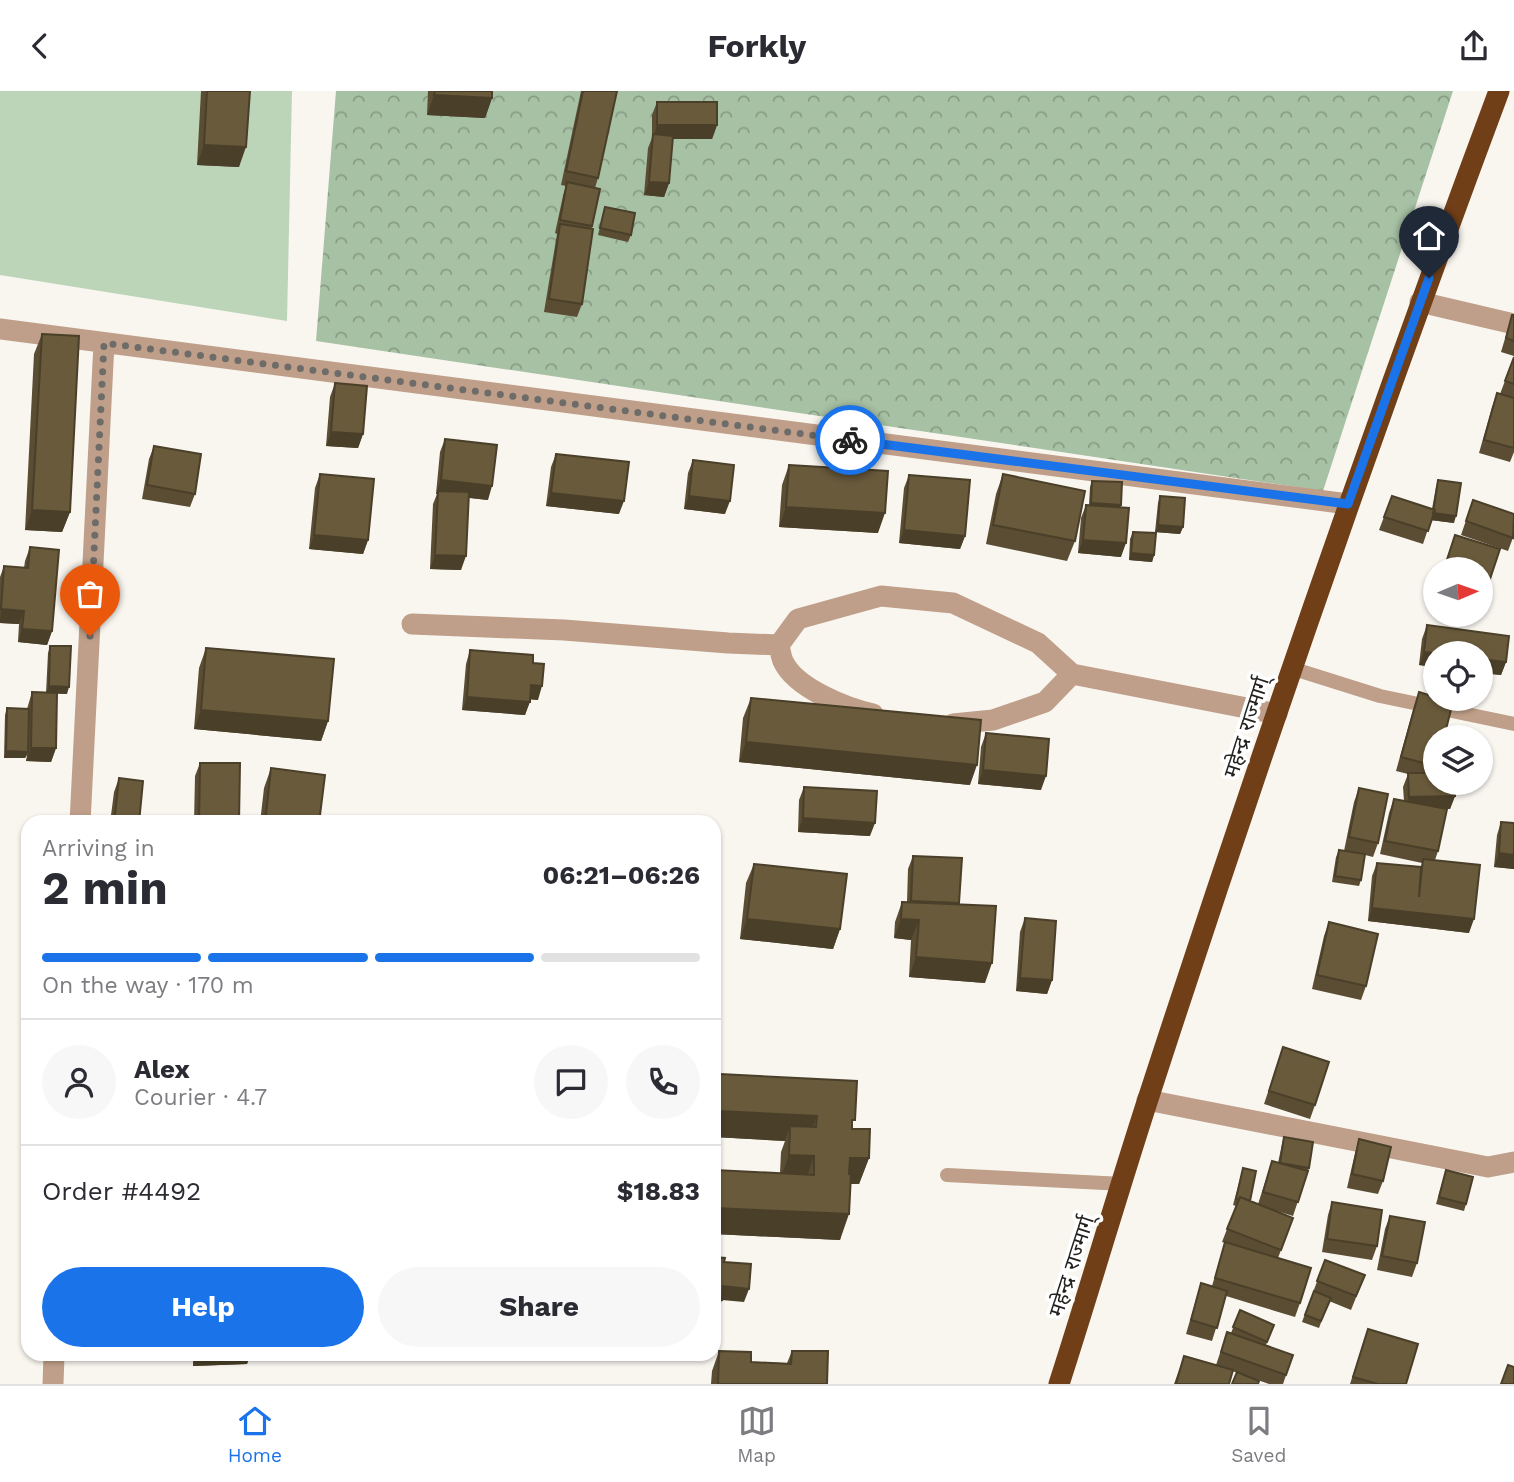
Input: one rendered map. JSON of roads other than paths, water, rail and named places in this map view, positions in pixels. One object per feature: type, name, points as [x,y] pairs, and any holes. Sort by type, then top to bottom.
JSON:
[{"type":"highway","name":"महेन्द्र राज्मार्ग्","points":[[1059,1384],[1147,1100],[1291,669],[1420,302],[1499,91]]},
{"type":"street","points":[[1420,302],[1514,324]]},
{"type":"street","points":[[0,329],[1348,504]]},
{"type":"street","points":[[80,815],[104,343]]},
{"type":"street","points":[[891,718],[852,709],[800,682],[783,663],[779,645],[798,619],[881,596],[953,603],[1038,643],[1072,674],[1277,713]]},
{"type":"street","points":[[412,624],[564,630],[779,645]]},
{"type":"street","points":[[930,726],[993,720],[1045,702],[1072,674]]},
{"type":"street","points":[[1147,1100],[1489,1167],[1514,1162]]},
{"type":"street","points":[[53,1384],[54,1361]]},
{"type":"lane","points":[[1291,669],[1380,696],[1514,724]]},
{"type":"lane","points":[[947,1175],[1123,1184]]}]
